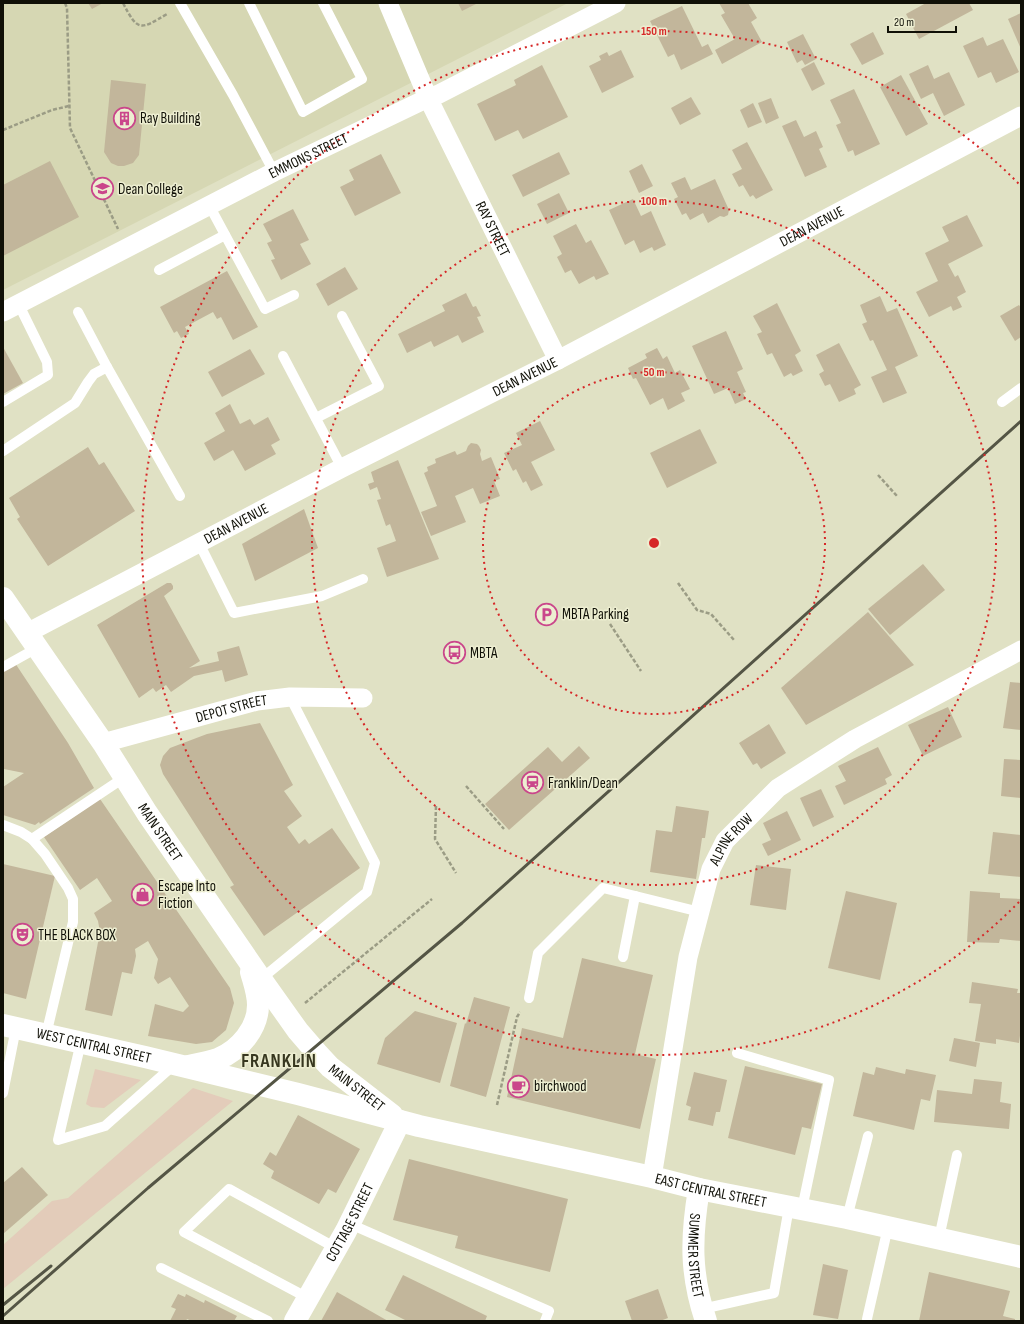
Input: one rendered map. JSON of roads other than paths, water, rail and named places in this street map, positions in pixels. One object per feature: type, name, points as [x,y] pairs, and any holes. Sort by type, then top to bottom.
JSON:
[{"type":"main road","name":"MAIN STREET","points":[[3,598],[103,743],[152,819],[261,980],[298,1031],[326,1063],[400,1121]]},
{"type":"main road","name":"WEST CENTRAL STREET","points":[[180,1066],[218,1059],[229,1053],[245,1039],[253,1028],[258,1011],[258,1001],[247,959]]},
{"type":"main road","name":"WEST CENTRAL STREET","points":[[10,1027],[82,1042],[298,1094],[400,1121]]},
{"type":"main road","name":"EAST CENTRAL STREET","points":[[400,1121],[699,1188],[847,1218],[1021,1257]]},
{"type":"main road","name":"COTTAGE STREET","points":[[295,1321],[350,1224],[400,1121]]},
{"type":"main road","name":"SUMMER STREET","points":[[699,1188],[694,1217],[692,1247],[695,1278],[704,1315]]},
{"type":"street","name":"RAY STREET","points":[[388,3],[428,98],[558,360]]},
{"type":"street","name":"EMMONS STREET","points":[[11,308],[274,172],[439,94],[616,3]]},
{"type":"street","name":"DEAN AVENUE","points":[[32,640],[199,543],[342,468],[558,360],[1021,116]]},
{"type":"street","name":"ALPINE ROW","points":[[652,1177],[688,957],[711,870],[725,841],[778,788],[855,739],[1021,650]]},
{"type":"street","name":"DEPOT STREET","points":[[103,743],[257,701],[290,697],[363,698]]},
{"type":"lane","points":[[249,3],[303,112],[362,79],[323,3]]},
{"type":"lane","points":[[181,4],[233,95],[274,172]]},
{"type":"lane","points":[[210,206],[265,309],[294,295]]},
{"type":"lane","points":[[159,270],[225,235]]},
{"type":"lane","points":[[3,402],[48,375],[47,362],[11,308]]},
{"type":"lane","points":[[78,312],[107,367],[180,496]]},
{"type":"lane","points":[[316,418],[379,386],[342,316]]},
{"type":"lane","points":[[283,356],[342,468]]},
{"type":"lane","points":[[3,451],[75,403],[94,374],[107,367]]},
{"type":"lane","points":[[1002,402],[1021,388]]},
{"type":"lane","points":[[199,543],[234,613],[322,596],[363,579]]},
{"type":"lane","points":[[3,667],[32,640]]},
{"type":"lane","points":[[261,980],[367,892],[374,863],[290,697]]},
{"type":"lane","points":[[32,839],[125,777]]},
{"type":"lane","points":[[3,825],[21,832],[32,839],[45,854],[68,888],[73,899],[74,906],[71,934],[46,1034]]},
{"type":"lane","points":[[529,998],[538,953],[604,888],[700,912]]},
{"type":"lane","points":[[623,957],[635,896]]},
{"type":"lane","points":[[3,1092],[10,1027]]},
{"type":"lane","points":[[82,1042],[58,1140],[106,1126],[180,1066]]},
{"type":"lane","points":[[704,1315],[774,1293],[829,1080],[737,1053]]},
{"type":"lane","points":[[847,1218],[868,1136]]},
{"type":"lane","points":[[939,1238],[957,1155]]},
{"type":"lane","points":[[308,1298],[184,1232],[229,1189],[336,1248]]},
{"type":"lane","points":[[350,1224],[549,1312],[545,1321]]},
{"type":"lane","points":[[867,1319],[888,1227]]},
{"type":"lane","points":[[161,1268],[268,1321]]},
{"type":"railway","points":[[3,1316],[148,1188],[462,923],[1021,421]]},
{"type":"railway","points":[[3,1305],[51,1266]]},
{"type":"place","name":"Ray Building","points":[[125,118]]},
{"type":"place","name":"Dean College","points":[[102,189]]},
{"type":"place","name":"MBTA Parking","points":[[546,614]]},
{"type":"place","name":"MBTA","points":[[455,653]]},
{"type":"place","name":"Franklin/Dean","points":[[532,783]]},
{"type":"place","name":"Escape Into Fiction","points":[[143,895]]},
{"type":"place","name":"THE BLACK BOX","points":[[22,935]]},
{"type":"place","name":"birchwood","points":[[519,1086]]},
{"type":"district","name":"FRANKLIN","points":[[279,1061]]}]
